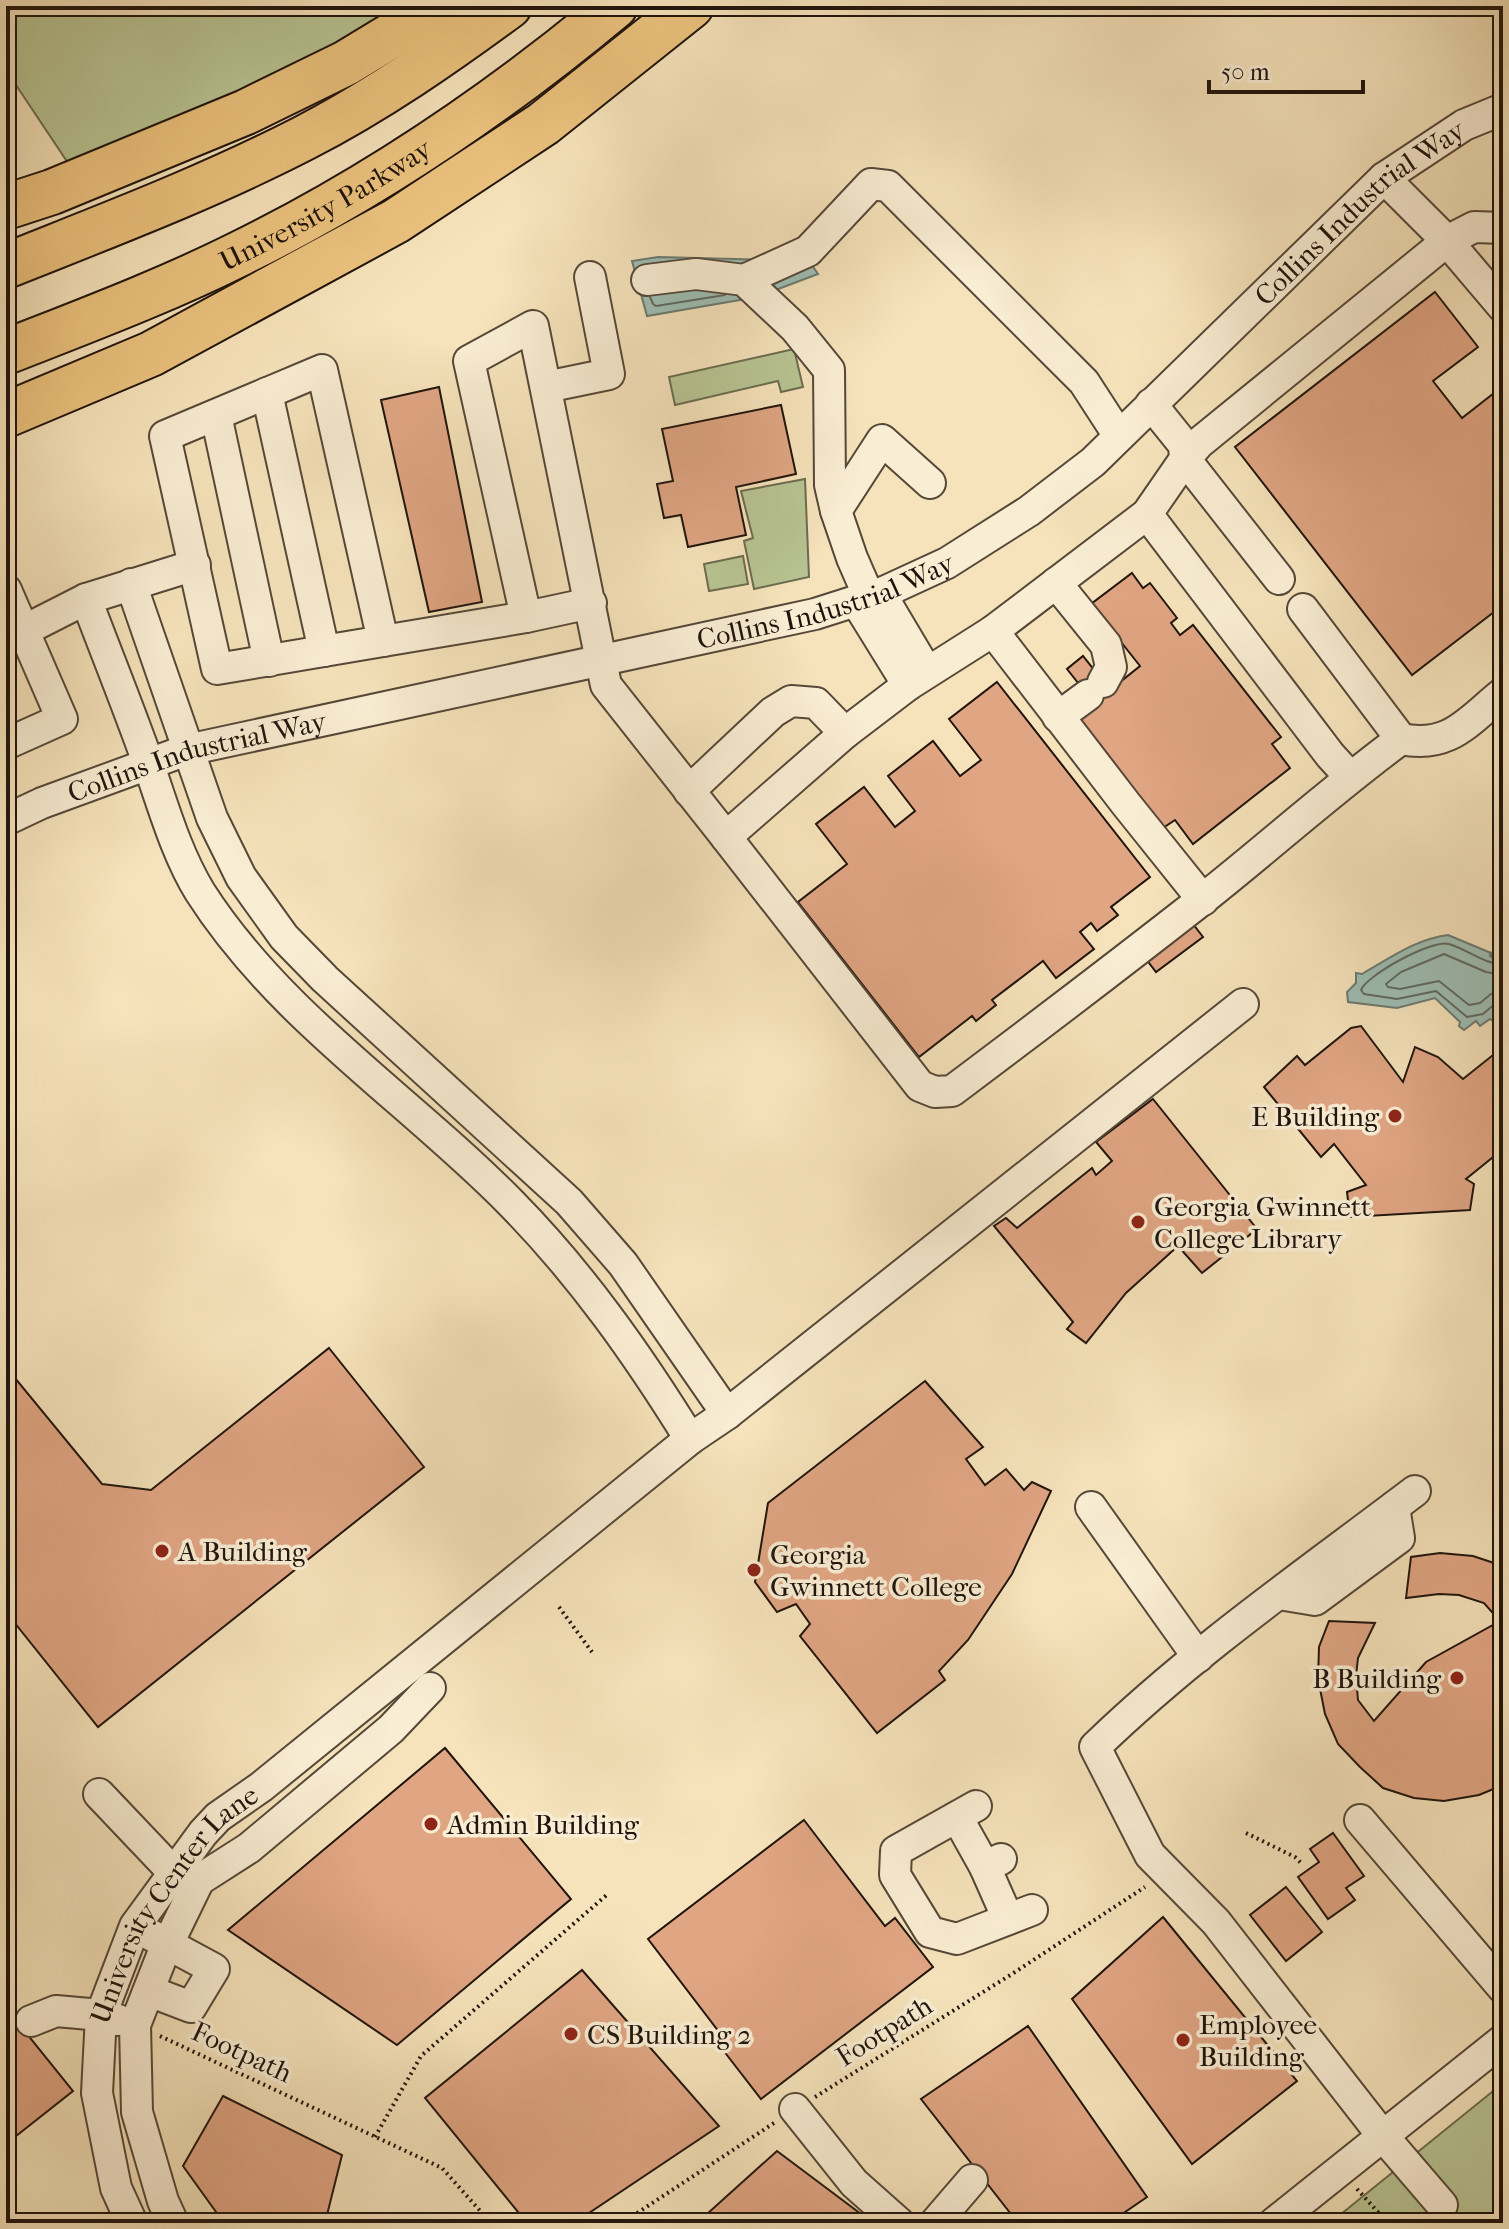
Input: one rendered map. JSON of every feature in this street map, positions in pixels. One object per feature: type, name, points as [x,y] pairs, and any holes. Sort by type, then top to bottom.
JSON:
[{"type":"highway","points":[[6,207],[52,192],[246,112],[346,63],[440,6]]},
{"type":"highway","points":[[6,266],[183,195],[304,138],[380,95],[509,6]]},
{"type":"highway","name":"University Parkway","points":[[6,352],[158,291],[242,253],[376,178],[550,60],[615,6]]},
{"type":"highway","points":[[6,415],[151,354],[396,221],[543,124],[691,6]]},
{"type":"street","name":"Collins Industrial Way","points":[[6,820],[42,803],[187,750],[815,614],[869,597],[947,563],[1029,511],[1093,462],[1384,178],[1464,125],[1503,109]]},
{"type":"street","points":[[1384,178],[1447,241],[1503,307]]},
{"type":"street","points":[[647,280],[696,274],[744,280],[808,251],[871,184],[888,186],[1084,382],[1136,419],[1170,457],[1185,459],[1279,579]]},
{"type":"street","points":[[726,837],[845,733],[917,679],[993,631],[1147,514],[1199,443],[1447,241],[1474,227],[1503,228]]},
{"type":"street","points":[[546,387],[609,374],[590,277]]},
{"type":"street","points":[[744,280],[795,328],[829,370],[830,485],[836,511],[869,597],[917,679]]},
{"type":"street","points":[[526,617],[469,361],[533,326],[606,685],[920,1086],[935,1092],[952,1091],[1203,900],[1325,802],[1350,777],[1401,739]]},
{"type":"street","points":[[383,641],[322,370],[165,436],[217,669],[526,617],[591,603]]},
{"type":"street","points":[[267,393],[324,651]]},
{"type":"street","points":[[216,415],[269,661]]},
{"type":"street","points":[[836,511],[882,440],[930,483]]},
{"type":"street","points":[[1147,514],[1350,777]]},
{"type":"street","points":[[23,631],[86,599],[195,565]]},
{"type":"street","points":[[1056,583],[1106,645],[1111,667],[1095,689],[1058,717]]},
{"type":"street","points":[[131,584],[212,818],[241,877],[284,937],[340,994],[569,1202],[623,1264],[727,1414]]},
{"type":"street","points":[[6,590],[62,719],[8,739]]},
{"type":"street","points":[[86,599],[164,813],[199,890],[251,962],[512,1203],[616,1325],[690,1439]]},
{"type":"street","points":[[1303,609],[1401,739],[1421,743],[1445,739],[1503,693]]},
{"type":"street","points":[[993,631],[1203,900]]},
{"type":"street","points":[[689,791],[773,712],[791,701],[816,703],[845,733]]},
{"type":"street","points":[[422,1676],[690,1439],[727,1414],[1243,1004]]},
{"type":"street","points":[[1404,1499],[1198,1657],[1095,1747],[1150,1855],[1216,1922],[1382,2135],[1442,2205]]},
{"type":"street","points":[[1091,1507],[1198,1657]]},
{"type":"street","name":"University Center Lane","points":[[132,2223],[116,2188],[97,2093],[101,2015],[135,1926],[184,1881],[199,1880],[249,1848],[364,1752],[422,1676]]},
{"type":"street","name":"University Center Lane","points":[[173,2223],[163,2201],[137,2112],[135,2025],[168,1944],[184,1881],[203,1833],[218,1817],[422,1676]]},
{"type":"street","points":[[99,1794],[184,1881]]},
{"type":"street","points":[[967,1812],[1020,1914],[957,1939],[930,1932],[895,1875],[896,1851],[967,1812]]},
{"type":"street","points":[[1360,1820],[1503,1988]]},
{"type":"street","points":[[135,1926],[214,1969],[191,2007],[149,1991]]},
{"type":"street","points":[[31,2021],[56,2011],[101,2015],[135,2025]]},
{"type":"street","points":[[1274,2223],[1503,2040]]},
{"type":"street","points":[[795,2109],[854,2183],[899,2223]]},
{"type":"street","points":[[935,2223],[972,2180]]},
{"type":"path","points":[[559,1607],[592,1652]]},
{"type":"path","points":[[1246,1833],[1295,1857],[1303,1865]]},
{"type":"path","name":"Footpath","points":[[622,2223],[1166,1873]]},
{"type":"path","points":[[375,2137],[421,2056],[609,1893]]},
{"type":"path","name":"Footpath","points":[[135,2025],[442,2168],[491,2223]]},
{"type":"path","points":[[1352,2183],[1386,2222]]},
{"type":"green space","points":[[6,6],[427,6],[74,172],[6,70]]},
{"type":"green space","points":[[794,349],[803,387],[781,392],[778,381],[675,405],[669,377]]},
{"type":"green space","points":[[805,479],[809,577],[754,589],[744,541],[753,538],[741,491]]},
{"type":"green space","points":[[743,556],[748,584],[709,591],[704,564]]},
{"type":"green space","points":[[1503,2083],[1503,2223],[1330,2223]]},
{"type":"water","points":[[658,257],[809,261],[818,274],[757,297],[647,316],[632,261]]},
{"type":"water","points":[[1448,935],[1503,958],[1503,1008],[1493,1021],[1490,1019],[1480,1026],[1476,1021],[1464,1030],[1459,1026],[1460,1022],[1435,998],[1397,1008],[1348,1002],[1347,992],[1356,983],[1356,973],[1362,974],[1414,945]]},
{"type":"building","points":[[1435,292],[1478,347],[1433,381],[1462,418],[1503,386],[1503,605],[1412,675],[1235,447]]},
{"type":"building","points":[[439,387],[482,602],[429,612],[381,400]]},
{"type":"building","points":[[781,405],[796,474],[736,487],[746,535],[688,547],[681,515],[664,518],[657,484],[673,481],[662,429]]},
{"type":"building","points":[[1132,573],[1143,588],[1150,583],[1177,618],[1171,623],[1180,635],[1193,625],[1281,737],[1272,744],[1290,768],[1193,844],[1175,820],[1163,828],[1076,716],[1094,703],[1067,669],[1083,656],[1110,690],[1140,666],[1091,604]]},
{"type":"building","points":[[997,682],[1150,877],[1111,907],[1118,915],[1097,931],[1091,923],[1080,932],[1094,949],[1056,978],[1043,961],[992,1000],[996,1005],[976,1021],[972,1016],[919,1057],[798,902],[847,864],[816,824],[864,787],[895,827],[915,811],[888,776],[933,741],[960,776],[981,760],[949,719]]},
{"type":"building","points":[[1190,920],[1203,937],[1156,972],[1143,955]]},
{"type":"building","name":"E Building","points":[[1361,1026],[1403,1082],[1415,1047],[1438,1057],[1463,1079],[1503,1047],[1503,1149],[1466,1179],[1474,1184],[1470,1210],[1350,1217],[1347,1192],[1366,1185],[1334,1144],[1321,1157],[1264,1087],[1297,1056],[1305,1065],[1351,1028]]},
{"type":"building","name":"Georgia Gwinnett College Library","points":[[1153,1099],[1257,1229],[1202,1273],[1178,1246],[1126,1293],[1086,1343],[1067,1329],[1073,1322],[994,1226],[1006,1218],[1017,1228],[1092,1168],[1096,1175],[1112,1161],[1096,1142]]},
{"type":"building","name":"A Building","points":[[329,1348],[424,1467],[98,1727],[6,1612],[6,1367],[102,1484],[151,1490]]},
{"type":"building","points":[[925,1381],[983,1447],[966,1459],[985,1485],[1006,1469],[1024,1490],[1032,1482],[1051,1491],[1012,1574],[968,1640],[939,1671],[945,1680],[877,1733],[800,1636],[810,1624],[796,1604],[777,1612],[755,1582],[768,1503]]},
{"type":"building","name":"B Building","points":[[1440,1553],[1473,1556],[1503,1566],[1503,1785],[1479,1795],[1444,1801],[1414,1798],[1383,1788],[1360,1767],[1338,1744],[1325,1714],[1318,1679],[1319,1647],[1329,1621],[1375,1623],[1358,1658],[1356,1676],[1358,1700],[1374,1721],[1426,1662],[1500,1621],[1484,1603],[1459,1595],[1406,1598],[1411,1557]]},
{"type":"building","name":"Admin Building","points":[[445,1748],[571,1899],[397,2045],[228,1930]]},
{"type":"building","points":[[804,1820],[885,1926],[895,1918],[933,1967],[761,2099],[723,2050],[729,2045],[648,1939]]},
{"type":"building","points":[[1333,1833],[1364,1876],[1346,1888],[1355,1900],[1328,1919],[1298,1877],[1319,1862],[1310,1849]]},
{"type":"building","points":[[1286,1887],[1322,1932],[1286,1961],[1250,1915]]},
{"type":"building","name":"Employee Building","points":[[1163,1917],[1297,2081],[1192,2164],[1072,1999]]},
{"type":"building","name":"CS Building 2","points":[[582,1970],[719,2126],[574,2223],[527,2223],[425,2098]]},
{"type":"building","points":[[6,2008],[73,2091],[6,2144]]},
{"type":"building","points":[[1028,2026],[1147,2197],[1109,2223],[1018,2223],[921,2099]]},
{"type":"building","points":[[223,2096],[342,2155],[325,2223],[224,2223],[183,2166]]},
{"type":"building","points":[[777,2151],[873,2223],[697,2223]]},
{"type":"waterway","points":[[1492,955],[1503,946]]},
{"type":"place","name":"E Building","points":[[1395,1116]]},
{"type":"place","name":"Georgia Gwinnett College Library","points":[[1138,1222]]},
{"type":"place","name":"A Building","points":[[162,1551]]},
{"type":"place","name":"Georgia Gwinnett College","points":[[754,1570]]},
{"type":"place","name":"B Building","points":[[1457,1678]]},
{"type":"place","name":"Admin Building","points":[[431,1824]]},
{"type":"place","name":"CS Building 2","points":[[571,2034]]},
{"type":"place","name":"Employee Building","points":[[1183,2040]]}]
